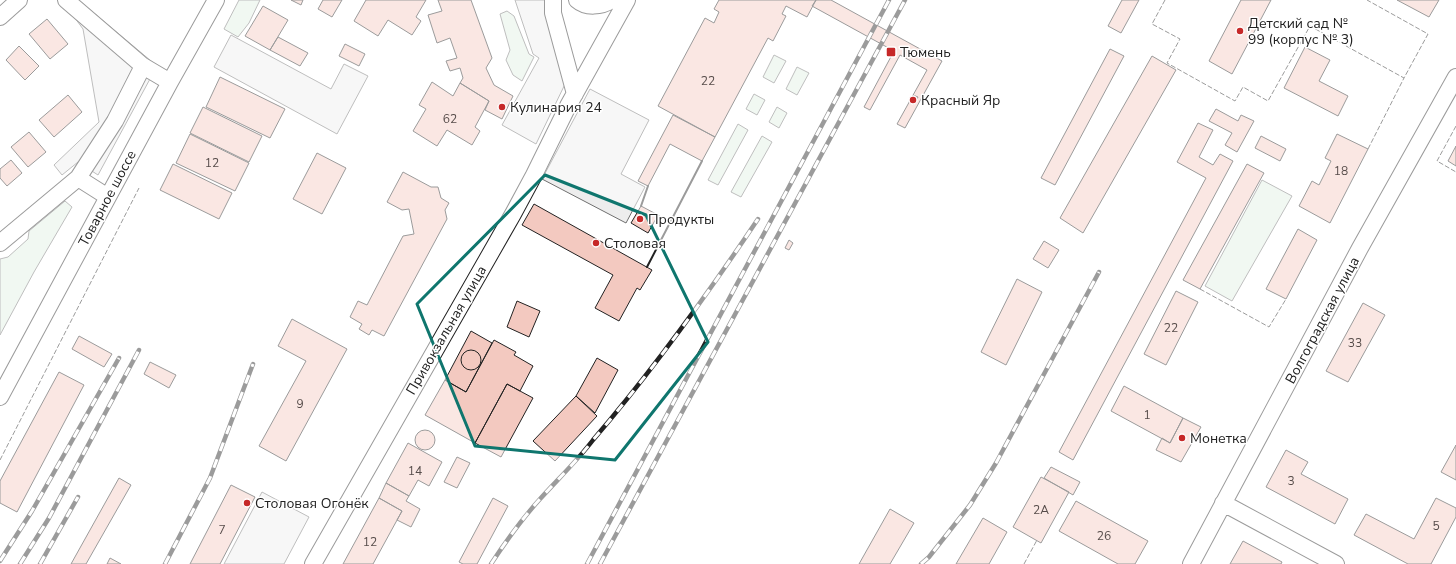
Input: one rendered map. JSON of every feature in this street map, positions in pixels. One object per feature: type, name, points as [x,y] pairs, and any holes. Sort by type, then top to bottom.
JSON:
[{"type":"street","points":[[0,17],[19,0]]},
{"type":"street","points":[[66,0],[143,66],[170,82]]},
{"type":"street","name":"Товарное шоссе","points":[[0,397],[170,82],[216,0]]},
{"type":"street","points":[[553,0],[553,13],[575,94]]},
{"type":"street","points":[[577,0],[581,3],[595,6],[608,3],[612,0]]},
{"type":"street","name":"Привокзальная улица","points":[[313,564],[513,214],[575,94],[627,0]]},
{"type":"street","points":[[0,243],[78,178],[115,121],[143,66]]},
{"type":"street","name":"Волгоградская улица","points":[[1191,564],[1360,248],[1456,77]]},
{"type":"street","points":[[78,178],[108,197]]},
{"type":"street","points":[[1223,503],[1336,564]]},
{"type":"highlighted area","points":[[545,175],[646,215],[708,342],[615,460],[475,446],[417,304]]},
{"type":"green space","points":[[239,0],[260,0],[249,23],[238,37],[224,29]]},
{"type":"green space","points":[[507,11],[514,16],[529,54],[534,57],[522,81],[513,75],[506,60],[510,50],[500,14]]},
{"type":"green space","points":[[774,55],[786,61],[774,83],[763,77]]},
{"type":"green space","points":[[797,67],[809,73],[797,95],[786,89]]},
{"type":"green space","points":[[754,94],[765,100],[757,115],[746,109]]},
{"type":"green space","points":[[777,107],[787,113],[779,128],[769,122]]},
{"type":"green space","points":[[738,124],[748,130],[718,185],[708,180]]},
{"type":"green space","points":[[762,136],[772,142],[741,197],[731,192]]},
{"type":"green space","points":[[1262,180],[1292,196],[1232,301],[1205,286]]},
{"type":"green space","points":[[65,201],[72,207],[34,272],[0,335],[0,259],[8,257],[28,239],[29,231]]},
{"type":"shaded area","points":[[515,0],[547,0],[567,80],[536,144],[502,125],[539,58],[533,54]]},
{"type":"shaded area","points":[[82,3],[157,66],[98,175],[78,162],[62,175],[54,165],[99,122],[83,29],[72,14]]},
{"type":"shaded area","points":[[231,35],[331,89],[344,64],[368,76],[337,134],[214,67]]},
{"type":"shaded area","points":[[590,89],[649,120],[621,174],[645,187],[626,223],[542,179]]},
{"type":"shaded area","points":[[262,492],[309,517],[284,564],[224,564]]},
{"type":"building","points":[[291,0],[303,0],[301,5]]},
{"type":"building","points":[[323,0],[342,0],[332,17],[318,9]]},
{"type":"building","points":[[366,0],[426,0],[416,17],[421,21],[412,35],[388,20],[378,36],[354,21]]},
{"type":"building","points":[[438,0],[471,0],[492,58],[486,68],[494,85],[513,96],[502,119],[485,110],[489,101],[460,83],[463,78],[460,68],[450,71],[446,61],[457,58],[450,38],[437,43],[428,15],[442,11]]},
{"type":"building","points":[[719,0],[816,0],[807,17],[786,6],[782,14],[786,16],[773,41],[768,38],[715,137],[658,106],[705,18],[714,23],[719,12],[714,9]]},
{"type":"building","points":[[816,0],[831,0],[942,61],[905,128],[897,124],[927,70],[900,55],[870,110],[864,107],[894,51],[812,6]]},
{"type":"building","points":[[1122,0],[1139,0],[1121,33],[1108,26]]},
{"type":"building","name":"Детский сад № 99 (корпус № 3)","points":[[1241,0],[1271,0],[1232,74],[1209,61]]},
{"type":"building","points":[[1397,0],[1439,0],[1429,17]]},
{"type":"building","points":[[263,6],[288,20],[270,50],[245,36]]},
{"type":"building","points":[[47,19],[68,44],[50,59],[29,34]]},
{"type":"building","points":[[278,37],[308,53],[300,66],[270,50]]},
{"type":"building","points":[[345,44],[365,54],[359,66],[339,56]]},
{"type":"building","points":[[19,46],[39,66],[25,80],[6,60]]},
{"type":"building","points":[[1305,47],[1330,60],[1319,81],[1348,96],[1338,116],[1284,88]]},
{"type":"building","points":[[1110,49],[1124,56],[1055,185],[1041,178]]},
{"type":"building","points":[[1152,56],[1176,70],[1083,233],[1060,218]]},
{"type":"building","points":[[220,77],[285,109],[270,138],[206,107]]},
{"type":"building","points":[[432,82],[453,96],[460,83],[489,101],[475,127],[480,131],[472,145],[447,130],[437,146],[413,131],[426,109],[419,105]]},
{"type":"building","points":[[68,95],[82,112],[54,137],[39,120]]},
{"type":"building","name":"Красный Яр","points":[[913,95],[918,97],[914,104],[909,102]]},
{"type":"building","points":[[203,107],[262,136],[249,162],[190,133]]},
{"type":"building","points":[[1216,109],[1238,121],[1241,115],[1254,121],[1237,152],[1225,145],[1232,133],[1209,121]]},
{"type":"building","points":[[673,115],[715,137],[702,161],[670,144],[648,186],[638,181]]},
{"type":"building","points":[[1198,123],[1213,130],[1199,157],[1213,165],[1220,154],[1233,161],[1073,460],[1059,452],[1206,178],[1177,162]]},
{"type":"building","points":[[29,132],[46,152],[28,167],[11,147]]},
{"type":"building","points":[[190,134],[249,163],[235,191],[176,163]]},
{"type":"building","points":[[1337,134],[1368,149],[1330,223],[1299,206],[1312,181],[1319,185],[1331,161],[1325,158]]},
{"type":"building","points":[[1261,136],[1286,149],[1280,161],[1255,148]]},
{"type":"building","points":[[1456,146],[1456,166],[1448,161]]},
{"type":"building","points":[[317,153],[346,168],[322,214],[293,199]]},
{"type":"building","points":[[11,160],[22,173],[7,186],[0,178],[0,169]]},
{"type":"building","points":[[173,164],[232,193],[219,219],[160,190]]},
{"type":"building","points":[[1247,164],[1264,173],[1200,289],[1183,280]]},
{"type":"building","points":[[403,172],[431,187],[438,187],[441,198],[449,203],[445,210],[447,219],[384,336],[372,330],[369,335],[359,329],[362,324],[350,317],[358,301],[367,305],[403,236],[414,234],[409,209],[402,210],[387,202]]},
{"type":"building","points":[[534,204],[652,270],[640,290],[637,288],[619,321],[595,308],[613,275],[522,225]]},
{"type":"building","points":[[641,206],[658,215],[648,233],[631,223]]},
{"type":"building","points":[[1298,229],[1317,240],[1286,299],[1266,289]]},
{"type":"building","points":[[789,240],[793,243],[789,250],[785,248]]},
{"type":"building","points":[[1044,241],[1059,250],[1048,268],[1033,259]]},
{"type":"building","points":[[1017,279],[1042,292],[1006,365],[981,352]]},
{"type":"building","points":[[1176,291],[1198,302],[1166,365],[1144,354]]},
{"type":"building","points":[[517,301],[540,311],[529,337],[507,327]]},
{"type":"building","points":[[1363,303],[1385,315],[1348,382],[1326,371]]},
{"type":"building","points":[[292,319],[347,349],[286,461],[259,446],[306,361],[278,346]]},
{"type":"building","points":[[471,331],[492,343],[466,392],[445,380]]},
{"type":"building","points":[[79,336],[112,354],[104,367],[72,349]]},
{"type":"building","points":[[494,340],[516,352],[514,355],[533,366],[520,391],[507,384],[475,443],[425,415],[445,380],[466,392]]},
{"type":"building","points":[[471,350],[478,353],[481,360],[478,367],[471,370],[464,367],[461,360],[464,353]]},
{"type":"building","points":[[597,358],[618,370],[595,413],[576,396]]},
{"type":"building","points":[[150,362],[176,375],[169,388],[144,374]]},
{"type":"building","points":[[59,372],[84,385],[17,512],[0,503],[0,481]]},
{"type":"building","points":[[507,384],[533,398],[501,457],[475,443]]},
{"type":"building","points":[[1124,386],[1183,418],[1170,443],[1111,411]]},
{"type":"building","points":[[576,396],[597,416],[555,461],[533,441]]},
{"type":"building","points":[[1183,418],[1201,427],[1181,462],[1156,450],[1162,438],[1170,443]]},
{"type":"building","points":[[425,430],[432,433],[435,440],[432,447],[425,450],[418,447],[415,440],[418,433]]},
{"type":"building","points":[[408,443],[442,462],[429,486],[418,480],[409,496],[386,483]]},
{"type":"building","points":[[1456,445],[1456,480],[1441,472]]},
{"type":"building","points":[[1286,450],[1308,462],[1301,474],[1348,499],[1335,524],[1266,487]]},
{"type":"building","points":[[457,457],[470,463],[457,488],[444,482]]},
{"type":"building","points":[[1051,467],[1080,482],[1073,495],[1044,478]]},
{"type":"building","points":[[1041,477],[1069,492],[1041,543],[1013,527]]},
{"type":"building","points":[[119,478],[131,485],[86,564],[71,564]]},
{"type":"building","points":[[386,483],[409,496],[406,501],[420,509],[411,527],[397,520],[402,511],[379,498]]},
{"type":"building","points":[[231,485],[255,497],[220,564],[190,564]]},
{"type":"building","points":[[379,498],[402,511],[373,564],[343,564]]},
{"type":"building","points":[[493,498],[508,506],[477,564],[463,564],[459,562]]},
{"type":"building","points":[[1436,498],[1456,508],[1456,517],[1431,564],[1408,564],[1354,535],[1366,514],[1414,539]]},
{"type":"building","points":[[1076,501],[1148,541],[1135,564],[1118,564],[1059,531]]},
{"type":"building","points":[[890,509],[914,523],[890,564],[859,564]]},
{"type":"building","points":[[983,518],[1007,532],[989,564],[956,564]]},
{"type":"building","points":[[1243,541],[1282,562],[1281,564],[1230,564]]},
{"type":"building","points":[[110,558],[121,564],[107,564]]},
{"type":"railway","points":[[587,564],[889,0]]},
{"type":"railway","points":[[600,564],[905,0]]},
{"type":"railway","points":[[491,564],[527,514],[580,455],[637,387],[699,304],[758,219]]},
{"type":"railway","points":[[921,564],[929,557],[970,505],[996,463],[1099,272]]},
{"type":"railway","points":[[20,564],[49,518],[139,350]]},
{"type":"railway","points":[[0,561],[32,511],[119,358]]},
{"type":"railway","points":[[165,564],[210,478],[253,364]]},
{"type":"railway","points":[[40,564],[78,497]]},
{"type":"fence","points":[[1165,0],[1152,24],[1180,39],[1167,63],[1235,101],[1243,87],[1268,101],[1310,26],[1404,78],[1428,34],[1367,0]]},
{"type":"fence","points":[[1368,149],[1404,78]]},
{"type":"fence","points":[[1456,126],[1437,161],[1456,172]]},
{"type":"fence","points":[[0,460],[139,188]]},
{"type":"fence","points":[[658,215],[670,223]]},
{"type":"fence","points":[[1200,289],[1269,327],[1286,299]]},
{"type":"fence","points":[[1024,564],[1037,540]]},
{"type":"wall","points":[[647,267],[702,161]]},
{"type":"wall","points":[[641,206],[648,186]]},
{"type":"place","name":"Детский сад № 99 (корпус № 3)","points":[[1240,31]]},
{"type":"place","name":"Тюмень","points":[[891,52]]},
{"type":"place","name":"Красный Яр","points":[[913,100]]},
{"type":"place","name":"Кулинария 24","points":[[502,107]]},
{"type":"place","name":"Продукты","points":[[640,219]]},
{"type":"place","name":"Столовая","points":[[596,243]]},
{"type":"place","name":"Монетка","points":[[1182,438]]},
{"type":"place","name":"Столовая Огонёк","points":[[247,503]]}]
